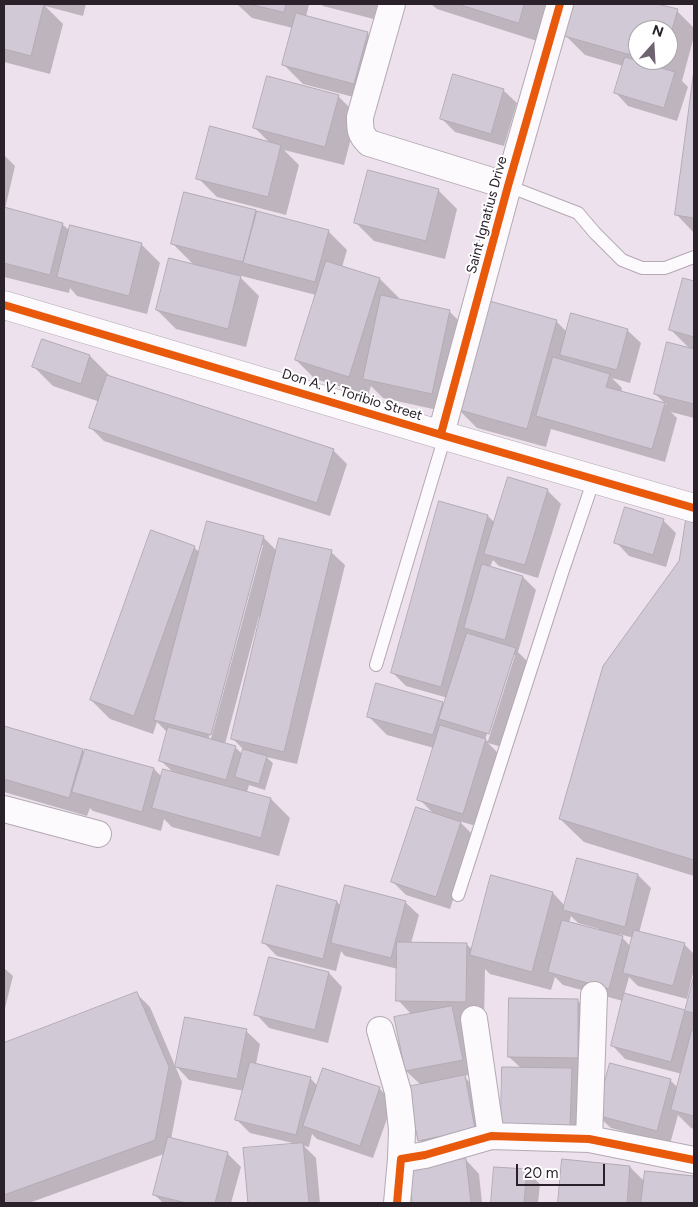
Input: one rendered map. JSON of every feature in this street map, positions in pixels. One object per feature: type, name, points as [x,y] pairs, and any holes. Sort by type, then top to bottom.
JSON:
[{"type":"street","points":[[392,4],[360,117],[360,132],[369,143],[508,186]]},
{"type":"street","name":"Saint Ignatius Drive","points":[[443,435],[508,186],[560,4]]},
{"type":"street","name":"Don A. V. Toribio Street","points":[[4,304],[694,508]]},
{"type":"street","points":[[4,809],[98,834]]},
{"type":"street","points":[[589,1139],[594,995]]},
{"type":"street","points":[[474,1019],[491,1136]]},
{"type":"street","points":[[380,1030],[398,1092],[402,1130],[397,1203]]},
{"type":"street","points":[[401,1159],[425,1155],[491,1136],[589,1139],[694,1160]]},
{"type":"lane","points":[[508,186],[578,213],[622,260],[642,268],[665,268],[694,257]]},
{"type":"lane","points":[[376,665],[443,435]]},
{"type":"lane","points":[[458,895],[594,479]]},
{"type":"building","points":[[4,4],[44,4],[31,56],[4,49]]},
{"type":"building","points":[[249,4],[286,4],[284,12]]},
{"type":"building","points":[[458,4],[524,4],[519,23]]},
{"type":"building","points":[[573,4],[657,4],[678,9],[675,20],[628,20],[628,54],[564,36]]},
{"type":"building","points":[[296,13],[368,32],[354,84],[282,65]]},
{"type":"building","points":[[625,57],[628,58],[628,70],[668,70],[675,72],[664,108],[614,93]]},
{"type":"building","points":[[694,70],[694,218],[675,215]]},
{"type":"building","points":[[453,74],[504,89],[491,134],[440,119]]},
{"type":"building","points":[[267,76],[339,95],[325,147],[253,128]]},
{"type":"building","points":[[210,126],[281,145],[268,197],[196,179]]},
{"type":"building","points":[[368,170],[439,189],[426,241],[354,223]]},
{"type":"building","points":[[184,192],[256,210],[243,262],[171,244]]},
{"type":"building","points":[[4,207],[63,223],[50,275],[4,263]]},
{"type":"building","points":[[257,211],[329,230],[315,282],[243,263]]},
{"type":"building","points":[[70,225],[142,243],[129,296],[57,277]]},
{"type":"building","points":[[169,258],[241,276],[228,329],[156,310]]},
{"type":"building","points":[[326,261],[380,278],[349,377],[295,360]]},
{"type":"building","points":[[683,278],[694,281],[694,337],[669,330]]},
{"type":"building","points":[[381,295],[450,310],[432,394],[363,379]]},
{"type":"building","points":[[486,300],[557,320],[527,429],[456,409]]},
{"type":"building","points":[[571,313],[628,329],[617,370],[560,355]]},
{"type":"building","points":[[42,339],[90,355],[81,384],[32,367]]},
{"type":"building","points":[[667,342],[694,349],[694,404],[654,394]]},
{"type":"building","points":[[553,357],[610,374],[606,387],[665,403],[652,449],[536,416]]},
{"type":"building","points":[[107,375],[334,449],[317,503],[89,428]]},
{"type":"building","points":[[508,477],[548,489],[525,565],[484,554]]},
{"type":"building","points":[[439,501],[488,515],[441,687],[391,673]]},
{"type":"building","points":[[625,507],[664,519],[653,555],[614,543]]},
{"type":"building","points":[[686,520],[694,523],[694,860],[559,819],[603,666],[679,561]]},
{"type":"building","points":[[207,521],[264,536],[211,735],[154,720]]},
{"type":"building","points":[[151,530],[195,546],[134,716],[90,700]]},
{"type":"building","points":[[279,538],[332,550],[284,752],[231,739]]},
{"type":"building","points":[[482,564],[523,576],[505,640],[464,628]]},
{"type":"building","points":[[467,633],[516,648],[489,734],[439,719]]},
{"type":"building","points":[[376,683],[443,702],[433,735],[367,717]]},
{"type":"building","points":[[440,725],[486,739],[463,814],[417,800]]},
{"type":"building","points":[[4,726],[83,749],[69,798],[4,779]]},
{"type":"building","points":[[168,727],[236,746],[226,780],[159,761]]},
{"type":"building","points":[[85,749],[154,768],[142,812],[72,792]]},
{"type":"building","points":[[243,749],[267,756],[259,784],[235,777]]},
{"type":"building","points":[[163,769],[271,798],[261,838],[152,808]]},
{"type":"building","points":[[416,807],[461,822],[436,897],[391,882]]},
{"type":"building","points":[[577,858],[638,874],[625,927],[563,910]]},
{"type":"building","points":[[491,875],[553,892],[532,972],[470,955]]},
{"type":"building","points":[[277,885],[337,901],[323,959],[262,943]]},
{"type":"building","points":[[345,885],[406,901],[391,958],[331,943]]},
{"type":"building","points":[[562,920],[623,936],[609,989],[548,972]]},
{"type":"building","points":[[634,930],[685,943],[673,986],[623,973]]},
{"type":"building","points":[[397,942],[467,943],[466,1002],[396,1001]]},
{"type":"building","points":[[269,957],[329,972],[315,1030],[254,1015]]},
{"type":"building","points":[[694,976],[694,1013],[685,1011]]},
{"type":"building","points":[[137,992],[169,1067],[155,1140],[4,1195],[4,1043]]},
{"type":"building","points":[[624,993],[685,1010],[671,1062],[611,1046]]},
{"type":"building","points":[[509,998],[578,999],[578,1058],[508,1057]]},
{"type":"building","points":[[452,1006],[463,1060],[405,1071],[394,1017]]},
{"type":"building","points":[[185,1017],[247,1029],[237,1079],[175,1067]]},
{"type":"building","points":[[692,1030],[694,1030],[694,1116],[671,1110]]},
{"type":"building","points":[[250,1062],[311,1077],[296,1135],[235,1120]]},
{"type":"building","points":[[610,1063],[671,1079],[657,1131],[596,1115]]},
{"type":"building","points":[[502,1067],[572,1068],[570,1127],[501,1126]]},
{"type":"building","points":[[323,1068],[380,1087],[360,1146],[303,1126]]},
{"type":"building","points":[[465,1075],[475,1129],[418,1141],[407,1087]]},
{"type":"building","points":[[168,1137],[228,1152],[215,1203],[187,1203],[153,1195]]},
{"type":"building","points":[[303,1143],[309,1203],[248,1203],[243,1148]]},
{"type":"building","points":[[466,1159],[471,1203],[412,1203],[409,1164]]},
{"type":"building","points":[[562,1159],[630,1166],[627,1203],[558,1203]]},
{"type":"building","points":[[494,1167],[527,1169],[524,1203],[491,1203]]},
{"type":"building","points":[[645,1171],[694,1176],[694,1203],[641,1203]]},
{"type":"cycle path","points":[[441,434],[508,186],[560,4]]},
{"type":"cycle path","points":[[4,305],[694,508]]},
{"type":"cycle path","points":[[397,1203],[401,1159],[425,1155],[491,1136],[589,1139],[694,1160]]}]
